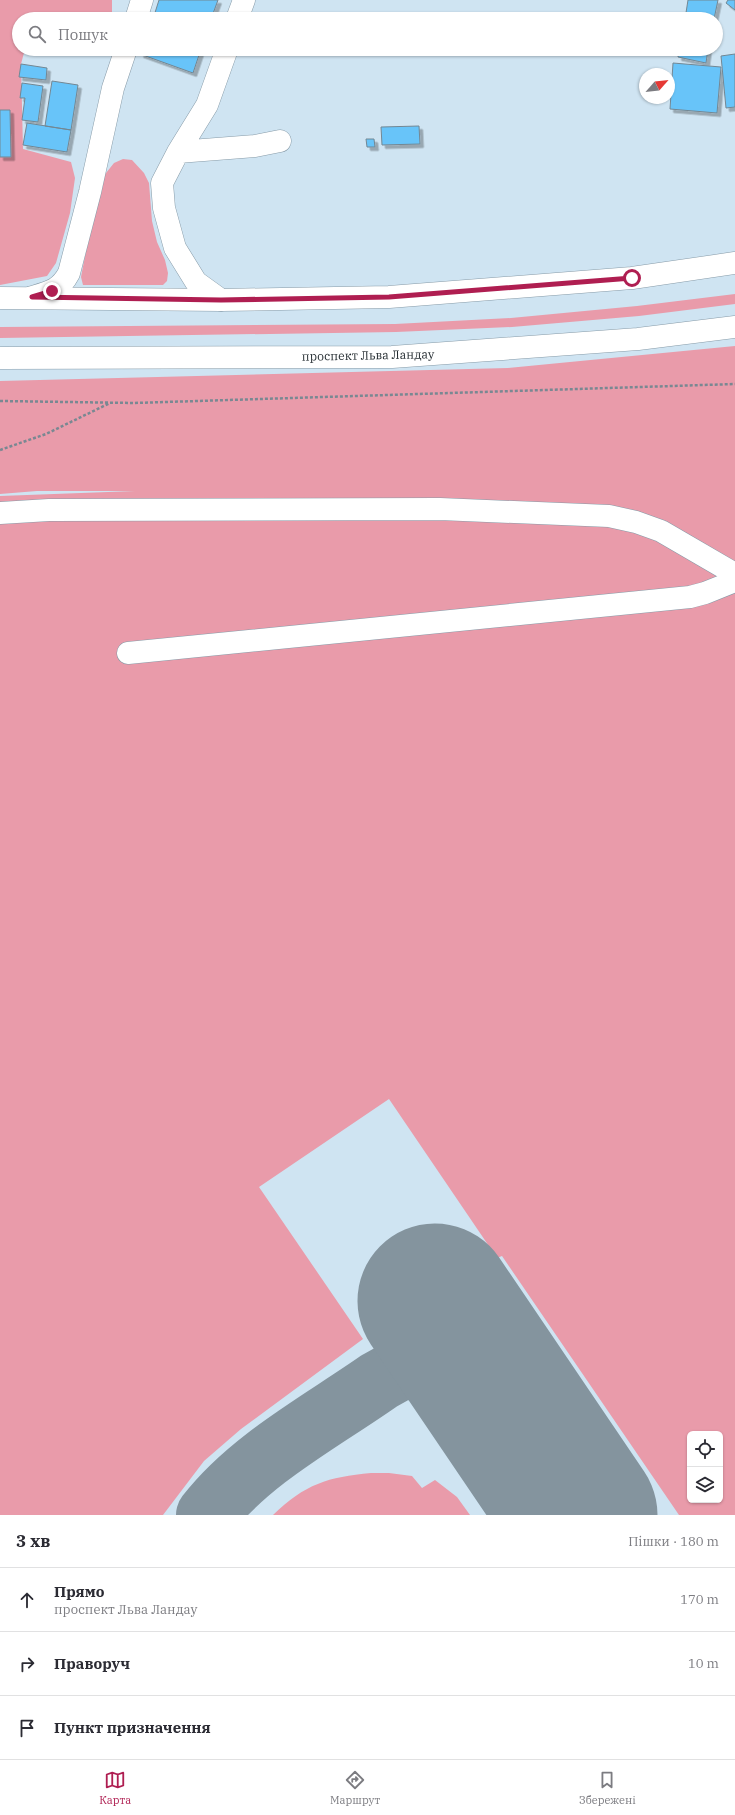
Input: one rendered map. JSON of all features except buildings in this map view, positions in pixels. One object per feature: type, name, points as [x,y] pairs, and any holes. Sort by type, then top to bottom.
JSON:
[{"type":"main road","points":[[240,12],[244,0]]},
{"type":"main road","points":[[32,297],[52,291],[64,284],[69,273],[90,192],[113,88],[124,56]]},
{"type":"main road","points":[[221,300],[196,282],[175,248],[164,208],[162,183],[178,152],[207,105],[224,56]]},
{"type":"main road","points":[[178,152],[255,146],[280,141]]},
{"type":"main road","points":[[0,298],[32,297],[221,300],[389,297],[632,278],[735,263]]},
{"type":"main road","name":"проспект Льва Ландау","points":[[0,358],[392,357],[638,340],[735,327]]},
{"type":"main road","points":[[0,513],[49,510],[440,510],[609,516],[636,522],[661,531],[735,574]]},
{"type":"main road","points":[[128,653],[690,597],[705,594],[735,581]]},
{"type":"path","points":[[0,401],[111,403],[735,384]]},
{"type":"path","points":[[0,450],[46,434],[111,403]]},
{"type":"shaded area","points":[[0,0],[112,0],[112,12],[12,12],[12,56],[23,56],[21,64],[23,149],[71,162],[75,178],[70,213],[56,263],[47,276],[0,285]]},
{"type":"shaded area","points":[[123,159],[132,160],[144,173],[149,183],[152,221],[157,242],[165,260],[168,273],[167,281],[163,285],[83,285],[81,277],[102,178],[114,163]]},
{"type":"shaded area","points":[[735,294],[735,304],[639,316],[512,327],[396,332],[0,338],[0,327],[395,324],[511,318],[637,306]]},
{"type":"shaded area","points":[[735,346],[735,1515],[679,1515],[502,1256],[497,1258],[389,1099],[259,1187],[363,1339],[241,1429],[204,1461],[163,1515],[0,1515],[0,496],[135,491],[37,491],[0,494],[0,381],[508,368]]},
{"type":"shaded area","points":[[371,1473],[389,1473],[412,1476],[422,1488],[435,1480],[457,1497],[470,1515],[273,1515],[296,1496],[318,1484],[342,1477]]},
{"type":"taxiway","points":[[207,1515],[224,1495],[265,1459],[311,1426],[379,1381],[397,1371],[419,1366],[452,1369],[479,1386],[525,1433]]},
{"type":"runway","points":[[435,1301],[580,1515]]},
{"type":"route","points":[[52,291],[32,297],[221,300],[389,297],[632,278]]}]
